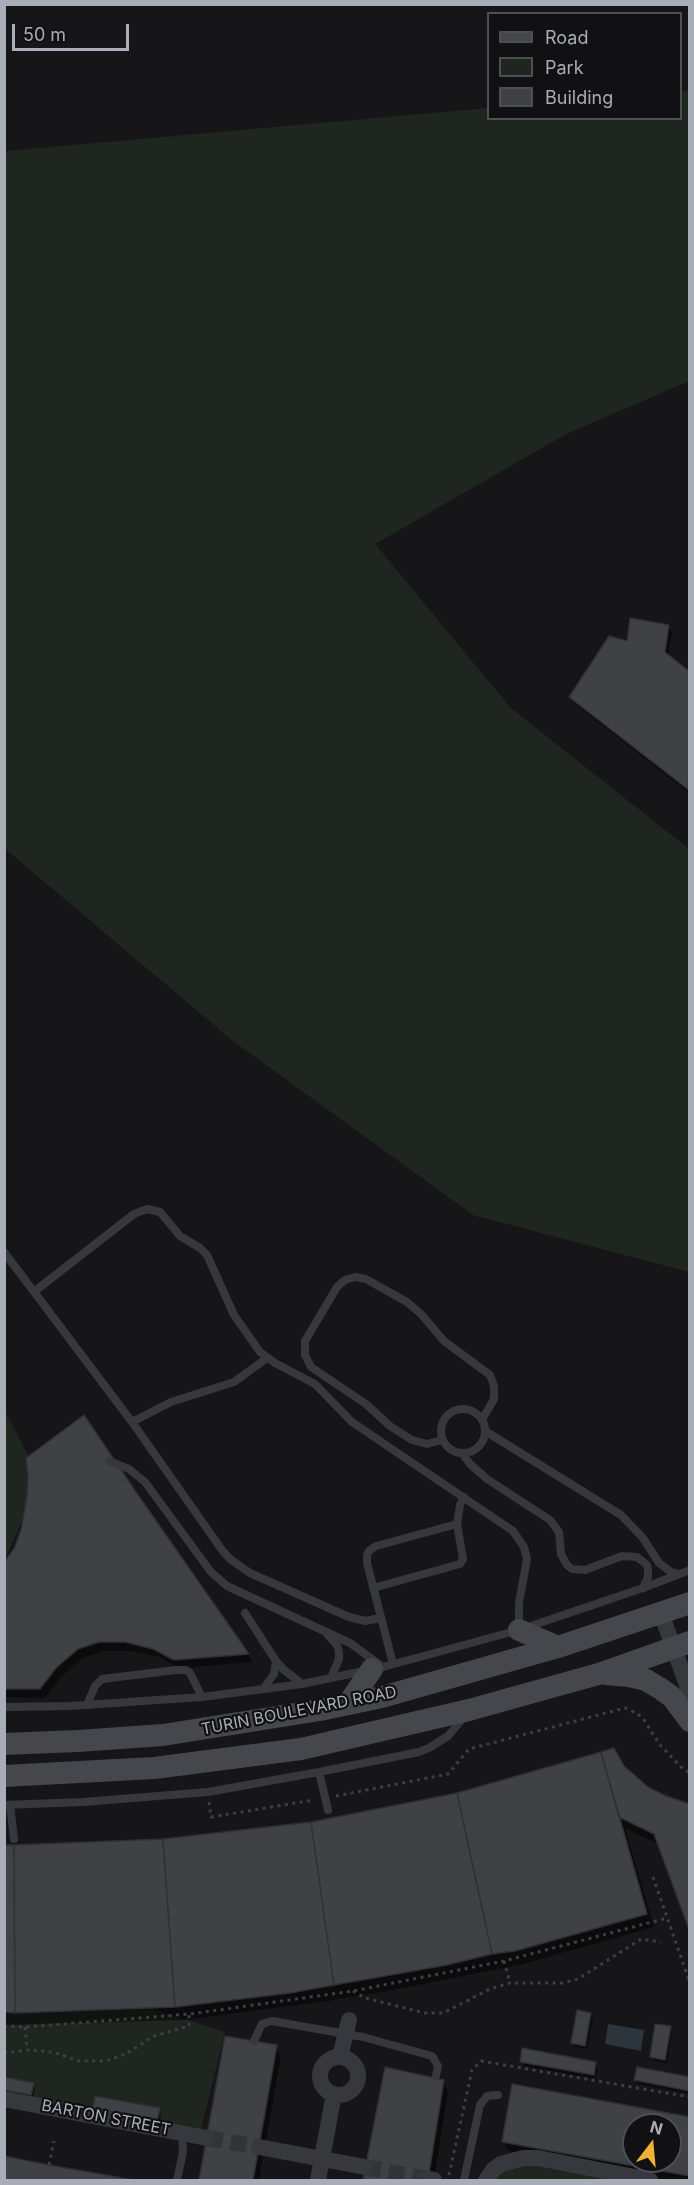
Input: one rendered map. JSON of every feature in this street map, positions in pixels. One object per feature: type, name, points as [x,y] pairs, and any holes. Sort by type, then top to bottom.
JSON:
[{"type":"main road","name":"TURIN BOULEVARD ROAD","points":[[4,1744],[78,1742],[163,1735],[264,1720],[348,1704],[382,1697],[558,1647],[661,1613],[688,1609]]},
{"type":"main road","points":[[519,1630],[558,1647]]},
{"type":"main road","name":"TURIN BOULEVARD ROAD","points":[[4,1776],[154,1768],[301,1749],[469,1710],[602,1674],[682,1645]]},
{"type":"main road","points":[[348,1704],[383,1667]]},
{"type":"main road","points":[[602,1674],[646,1680],[672,1697],[690,1720]]},
{"type":"main road","points":[[301,1749],[289,1738],[293,1730],[368,1713],[375,1708],[382,1697]]},
{"type":"street","points":[[661,1613],[682,1645],[690,1693]]},
{"type":"street","points":[[340,2056],[348,2027]]},
{"type":"street","points":[[340,2056],[352,2061],[358,2072],[358,2079],[352,2090],[341,2095],[334,2094],[324,2088],[320,2070],[328,2060],[340,2056]]},
{"type":"street","points":[[318,2181],[334,2094]]},
{"type":"street","name":"BARTON STREET","points":[[4,2099],[207,2138]]},
{"type":"street","points":[[259,2147],[365,2167]]},
{"type":"street","points":[[486,2181],[493,2170],[501,2164],[523,2158],[538,2158],[650,2181]]},
{"type":"lane","points":[[34,1291],[134,1214],[147,1209],[164,1215],[180,1236],[201,1248],[207,1255],[234,1315],[254,1346],[267,1358],[315,1384],[345,1417],[505,1524],[519,1538],[527,1559],[519,1603],[519,1630]]},
{"type":"lane","points":[[4,1252],[132,1422],[222,1550],[239,1567],[349,1617],[365,1621],[381,1618]]},
{"type":"lane","points":[[442,1440],[427,1444],[412,1440],[390,1426],[366,1404],[310,1367],[305,1355],[305,1341],[337,1287],[345,1280],[355,1276],[366,1279],[407,1302],[451,1347],[490,1374],[495,1392],[491,1406],[482,1420]]},
{"type":"lane","points":[[132,1422],[171,1402],[234,1382],[267,1358]]},
{"type":"lane","points":[[468,1409],[482,1420],[485,1431],[478,1447],[468,1453],[462,1453],[450,1449],[442,1440],[440,1428],[445,1416],[455,1410],[468,1409]]},
{"type":"lane","points":[[485,1431],[621,1515],[637,1529],[664,1568],[679,1574]]},
{"type":"lane","points":[[462,1453],[470,1464],[487,1479],[550,1520],[559,1532],[563,1560],[572,1569],[585,1570],[622,1556],[637,1557],[648,1570],[643,1588]]},
{"type":"lane","points":[[109,1461],[129,1469],[145,1482],[219,1580],[237,1592],[350,1643],[383,1667]]},
{"type":"lane","points":[[373,1588],[460,1564],[463,1558],[457,1524],[464,1497]]},
{"type":"lane","points":[[383,1667],[381,1618],[366,1559],[372,1548],[457,1524]]},
{"type":"lane","points":[[637,1557],[650,1547]]},
{"type":"lane","points":[[4,1707],[87,1705],[202,1697],[302,1684],[383,1667],[519,1630],[690,1570]]},
{"type":"lane","points":[[245,1613],[276,1661],[302,1684]]},
{"type":"lane","points":[[325,1632],[337,1645],[339,1652],[339,1659],[331,1678]]},
{"type":"lane","points":[[263,1689],[272,1680],[276,1661]]},
{"type":"lane","points":[[87,1705],[95,1686],[102,1679],[176,1670],[186,1670],[190,1673],[202,1697]]},
{"type":"lane","points":[[14,1839],[7,1805],[94,1801],[208,1791],[418,1752],[429,1748],[456,1728],[469,1710]]},
{"type":"lane","points":[[319,1772],[328,1810]]},
{"type":"lane","points":[[254,2041],[262,2024],[272,2021],[348,2027],[432,2056],[438,2066],[436,2076]]},
{"type":"lane","points":[[464,2181],[480,2105],[487,2096],[498,2095]]},
{"type":"lane","points":[[177,2181],[183,2152],[182,2133]]},
{"type":"path","points":[[208,1791],[211,1817],[325,1799],[448,1773],[469,1749],[625,1708],[638,1714],[660,1745],[690,1773]]},
{"type":"path","points":[[653,1877],[690,1983]]},
{"type":"path","points":[[4,2026],[25,2027],[189,2014],[353,1991],[504,1961],[667,1918]]},
{"type":"path","points":[[353,1991],[371,2000],[434,2014],[451,2010],[490,1989],[510,1983],[571,1981],[591,1972],[641,1940],[661,1942]]},
{"type":"path","points":[[504,1961],[510,1983]]},
{"type":"path","points":[[4,2053],[27,2050],[53,2052],[80,2061],[105,2061],[126,2054],[154,2036],[189,2026],[189,2014]]},
{"type":"path","points":[[25,2027],[27,2050]]},
{"type":"path","points":[[447,2181],[472,2070],[481,2061],[690,2097]]},
{"type":"path","points":[[50,2164],[54,2141]]},
{"type":"green space","points":[[689,90],[689,381],[568,433],[375,544],[511,708],[689,849],[689,1272],[473,1215],[233,1041],[4,848],[5,151],[487,108],[487,120],[682,120],[682,91]]},
{"type":"green space","points":[[5,1411],[40,1478],[5,1560]]},
{"type":"green space","points":[[153,2009],[225,2032],[201,2129],[5,2092],[5,2014]]},
{"type":"green space","points":[[503,2157],[657,2180],[484,2180]]},
{"type":"shaded area","points":[[608,2024],[644,2030],[641,2051],[605,2044]]},
{"type":"building","points":[[630,618],[669,625],[665,652],[690,672],[690,791],[569,697],[609,636],[627,641]]},
{"type":"building","points":[[84,1415],[249,1654],[174,1660],[153,1649],[125,1642],[99,1642],[78,1649],[56,1668],[40,1689],[4,1689],[4,1562],[14,1549],[21,1530],[27,1496],[26,1458]]},
{"type":"building","points":[[614,1748],[624,1766],[648,1787],[690,1804],[690,1932],[654,1834],[619,1817],[601,1752]]},
{"type":"building","points":[[601,1752],[647,1914],[515,1951],[492,1954],[457,1793]]},
{"type":"building","points":[[457,1793],[492,1954],[447,1965],[334,1985],[311,1822]]},
{"type":"building","points":[[311,1822],[334,1985],[290,1993],[175,2007],[163,1839]]},
{"type":"building","points":[[163,1839],[175,2007],[15,2013],[14,1845]]},
{"type":"building","points":[[4,1845],[14,1845],[15,2013],[4,2012]]},
{"type":"building","points":[[577,2010],[591,2013],[585,2046],[571,2043]]},
{"type":"building","points":[[655,2024],[671,2026],[665,2060],[650,2057]]},
{"type":"building","points":[[225,2036],[277,2045],[253,2180],[199,2180]]},
{"type":"building","points":[[522,2048],[596,2062],[594,2075],[520,2062]]},
{"type":"building","points":[[385,2067],[444,2080],[428,2180],[363,2180]]},
{"type":"building","points":[[637,2067],[690,2077],[690,2091],[634,2080]]},
{"type":"building","points":[[4,2077],[34,2083],[31,2095],[4,2090]]},
{"type":"building","points":[[512,2084],[668,2113],[622,2113],[622,2164],[502,2142]]},
{"type":"building","points":[[95,2096],[160,2108],[157,2121],[93,2108]]},
{"type":"building","points":[[682,2116],[690,2117],[690,2176],[673,2173],[682,2173]]},
{"type":"building","points":[[4,2156],[49,2165],[134,2180],[4,2180]]},
{"type":"tunnel","points":[[207,2138],[259,2147]]},
{"type":"tunnel","points":[[365,2167],[428,2179]]}]
